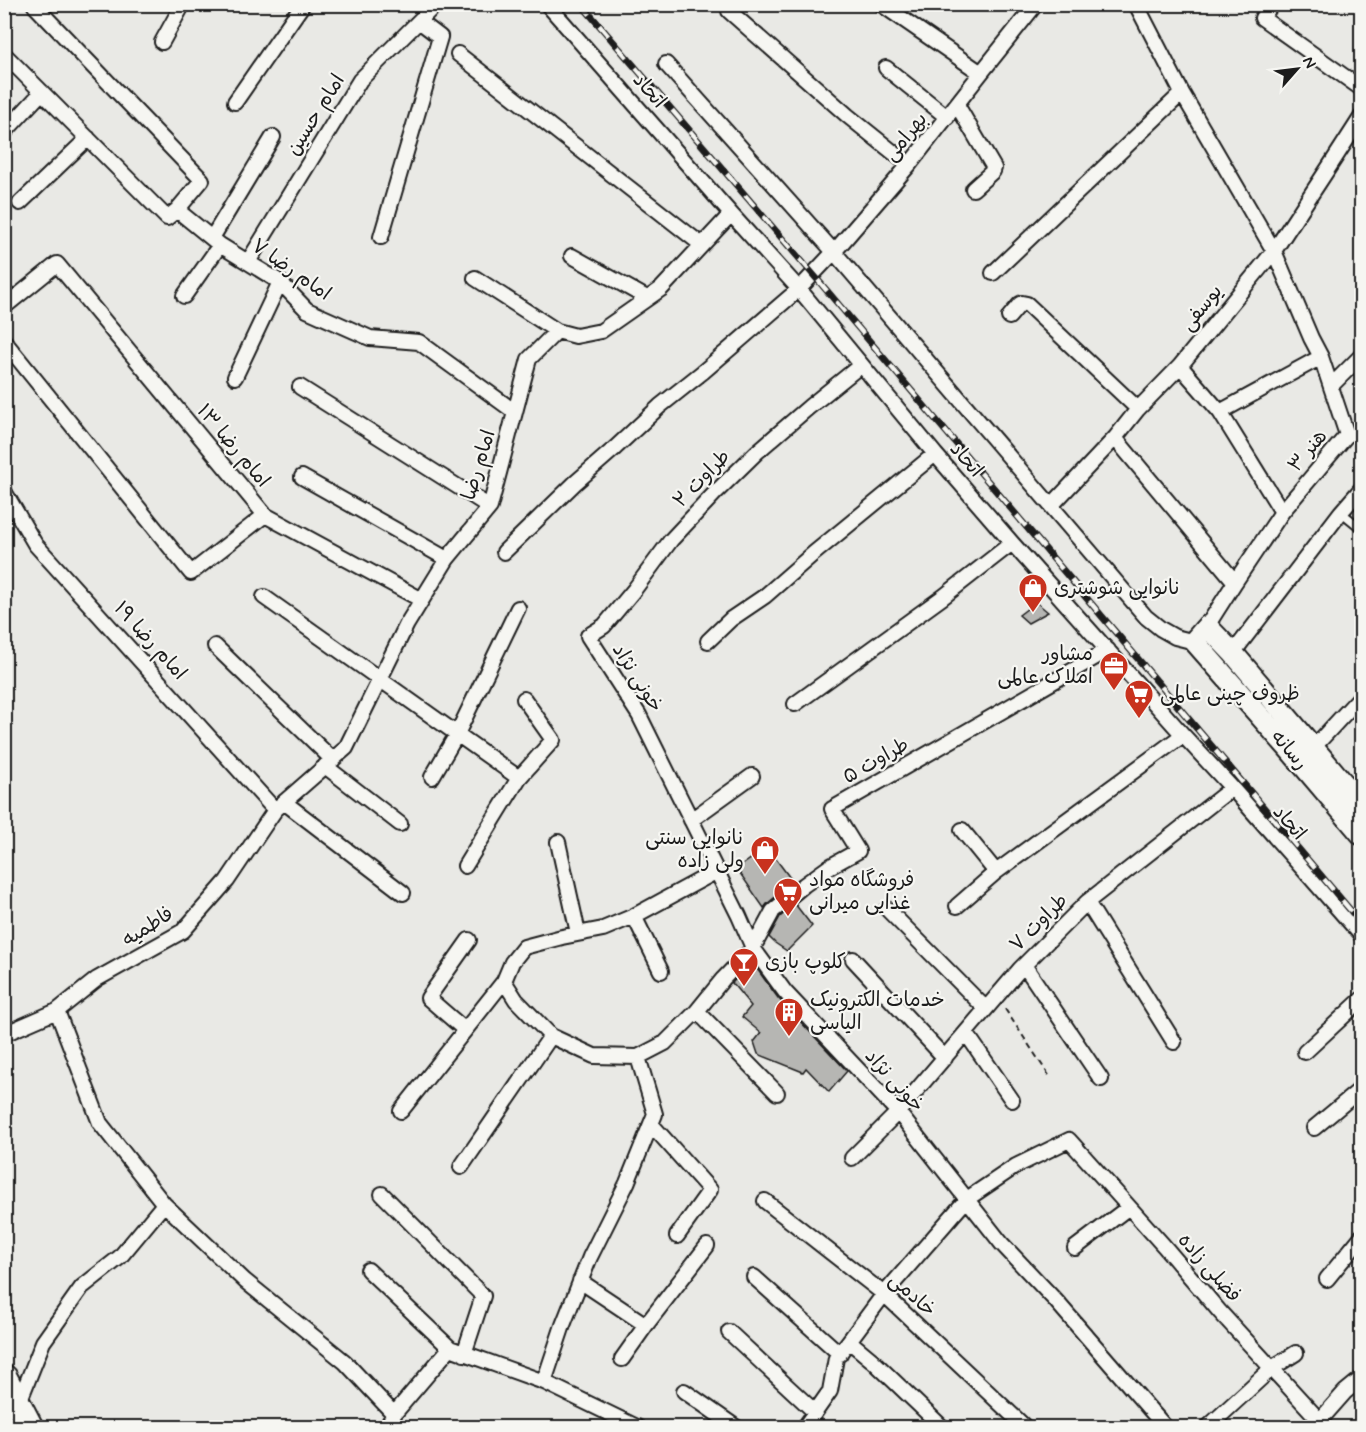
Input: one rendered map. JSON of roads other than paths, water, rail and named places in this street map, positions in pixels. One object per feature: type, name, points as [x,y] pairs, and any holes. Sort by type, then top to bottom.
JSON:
[{"type":"highway","points":[[4,1378],[30,1428]]},
{"type":"street","points":[[162,42],[183,4]]},
{"type":"street","points":[[235,102],[303,4]]},
{"type":"street","name":"امام حسین","points":[[248,262],[360,80],[436,4]]},
{"type":"street","name":"اتحاد","points":[[547,4],[799,289],[935,454],[1012,543],[1362,936]]},
{"type":"street","points":[[881,4],[981,73]]},
{"type":"street","name":"بهرامی","points":[[504,552],[575,483],[660,406],[799,289],[909,165],[1036,4]]},
{"type":"street","name":"هنر ۳","points":[[1136,4],[1182,93],[1274,251],[1321,357],[1347,435],[1282,512],[1207,626]]},
{"type":"street","points":[[1272,4],[1262,18],[1362,89]]},
{"type":"street","points":[[35,6],[202,180],[172,214]]},
{"type":"street","points":[[729,11],[909,165]]},
{"type":"street","points":[[381,237],[440,37],[419,21]]},
{"type":"street","name":"امام رضا ۷","points":[[4,54],[88,138],[172,214],[280,282],[307,310],[370,338],[419,342],[515,412]]},
{"type":"street","points":[[458,54],[702,245]]},
{"type":"street","points":[[666,64],[834,252],[1146,617],[1175,637],[1195,642],[1207,626]]},
{"type":"street","points":[[886,68],[947,117]]},
{"type":"street","points":[[4,133],[42,92]]},
{"type":"street","points":[[993,273],[1182,93]]},
{"type":"street","points":[[957,105],[994,168],[973,189]]},
{"type":"street","name":"یوسفی","points":[[1051,506],[1180,366],[1274,251],[1362,116]]},
{"type":"street","points":[[184,296],[273,137]]},
{"type":"street","points":[[21,202],[88,138]]},
{"type":"street","points":[[475,278],[557,331],[576,336],[601,331],[661,289],[731,214]]},
{"type":"street","points":[[572,256],[647,298]]},
{"type":"street","name":"امام رضا ۱۳","points":[[4,307],[57,264],[265,514],[422,600]]},
{"type":"street","points":[[235,377],[280,282]]},
{"type":"street","points":[[1009,317],[1020,304],[1027,304],[1138,409]]},
{"type":"street","name":"امام رضا","points":[[280,806],[346,748],[407,624],[447,560],[490,507],[529,359],[557,331]]},
{"type":"street","points":[[4,341],[191,573],[265,514]]},
{"type":"street","points":[[1331,386],[1362,355]]},
{"type":"street","points":[[1220,412],[1321,357]]},
{"type":"street","name":"طراوت ۲","points":[[588,636],[604,626],[671,540],[715,493],[757,452],[861,365]]},
{"type":"street","points":[[1180,366],[1220,412],[1282,512]]},
{"type":"street","points":[[300,387],[490,507]]},
{"type":"street","points":[[1115,438],[1235,582]]},
{"type":"street","points":[[708,641],[731,619],[765,596],[935,454]]},
{"type":"street","points":[[302,477],[447,560]]},
{"type":"street","points":[[1233,653],[1362,488]]},
{"type":"street","name":"امام رضا ۱۹","points":[[4,492],[36,544],[280,806],[403,892]]},
{"type":"street","points":[[795,704],[943,597],[1012,543]]},
{"type":"street","points":[[264,597],[519,778]]},
{"type":"street","points":[[432,777],[457,734],[518,608]]},
{"type":"street","name":"رسانه","points":[[1207,626],[1233,653],[1313,748],[1360,798]]},
{"type":"street","name":"خونی نژاد","points":[[588,636],[639,715],[753,948],[785,992],[898,1112],[1002,1244],[1056,1301],[1166,1428]]},
{"type":"street","name":"رسانه","points":[[1195,642],[1362,835]]},
{"type":"street","points":[[215,646],[329,763],[399,824]]},
{"type":"street","name":"طراوت ۵","points":[[753,948],[773,911],[804,885],[858,851],[832,808],[1108,650]]},
{"type":"street","points":[[1313,748],[1362,695]]},
{"type":"street","points":[[465,866],[519,778],[553,740],[524,699]]},
{"type":"street","points":[[957,906],[996,872],[1184,735]]},
{"type":"street","points":[[690,820],[752,776]]},
{"type":"street","name":"طراوت ۷","points":[[852,1158],[898,1112],[1024,965],[1088,902],[1232,788]]},
{"type":"street","name":"فاطمیه","points":[[4,1034],[57,1011],[97,979],[183,931],[227,881],[280,806]]},
{"type":"street","points":[[962,830],[996,872]]},
{"type":"street","points":[[558,842],[578,933]]},
{"type":"street","points":[[401,1111],[504,981],[512,962],[524,947],[603,928],[634,916],[717,871]]},
{"type":"street","points":[[1088,902],[1174,1042]]},
{"type":"street","points":[[887,909],[986,1009]]},
{"type":"street","points":[[634,916],[661,971]]},
{"type":"street","points":[[465,1030],[428,998],[469,940]]},
{"type":"street","points":[[504,981],[516,1000],[551,1036],[594,1056],[638,1057],[665,1043],[753,948]]},
{"type":"street","points":[[853,958],[945,1058]]},
{"type":"street","points":[[1024,965],[1101,1078]]},
{"type":"street","points":[[1305,1052],[1362,999]]},
{"type":"street","points":[[57,1011],[100,1123],[164,1204],[245,1281],[345,1362],[394,1414]]},
{"type":"street","points":[[697,1011],[777,1094]]},
{"type":"street","points":[[966,1033],[1012,1100]]},
{"type":"street","points":[[461,1167],[551,1036]]},
{"type":"street","points":[[544,1382],[562,1325],[580,1281],[627,1183],[655,1114],[638,1057]]},
{"type":"street","points":[[1314,1128],[1362,1088]]},
{"type":"street","points":[[651,1124],[710,1190],[677,1236]]},
{"type":"street","name":"فضلی زاده","points":[[967,1199],[1016,1166],[1069,1140],[1272,1368],[1317,1424]]},
{"type":"street","points":[[382,1194],[483,1296],[464,1354]]},
{"type":"street","points":[[804,1428],[830,1391],[836,1358],[884,1294],[967,1199]]},
{"type":"street","name":"خادمی","points":[[765,1201],[884,1294],[1026,1428]]},
{"type":"street","points":[[18,1405],[43,1342],[82,1287],[120,1257],[164,1204]]},
{"type":"street","points":[[1075,1248],[1129,1207]]},
{"type":"street","points":[[1327,1279],[1362,1236]]},
{"type":"street","points":[[622,1359],[707,1246]]},
{"type":"street","points":[[368,1270],[450,1348],[544,1382],[639,1428]]},
{"type":"street","points":[[754,1277],[840,1354]]},
{"type":"street","points":[[580,1281],[646,1325]]},
{"type":"street","points":[[729,1332],[815,1412]]},
{"type":"street","points":[[849,1341],[943,1428]]},
{"type":"street","points":[[386,1428],[394,1414],[450,1348]]},
{"type":"street","points":[[1207,1428],[1272,1368],[1296,1353]]},
{"type":"street","points":[[1317,1424],[1345,1392],[1362,1378]]},
{"type":"street","points":[[684,1391],[737,1428]]},
{"type":"lane","points":[[1341,512],[1362,529]]},
{"type":"railway","points":[[581,4],[817,279],[1362,924]]},
{"type":"place","name":"نانوایی شوشتری","points":[[1033,614]]},
{"type":"place","name":"مشاور املاک عالمی","points":[[1114,692]]},
{"type":"place","name":"ظروف چینی عالمی","points":[[1139,720]]},
{"type":"place","name":"نانوایی سنتی ولی زاده","points":[[765,876]]},
{"type":"place","name":"فروشگاه مواد غذایی میرانی","points":[[788,918]]},
{"type":"place","name":"کلوپ بازی","points":[[744,988]]},
{"type":"place","name":"خدمات الکترونیک الیاسی","points":[[789,1038]]}]
